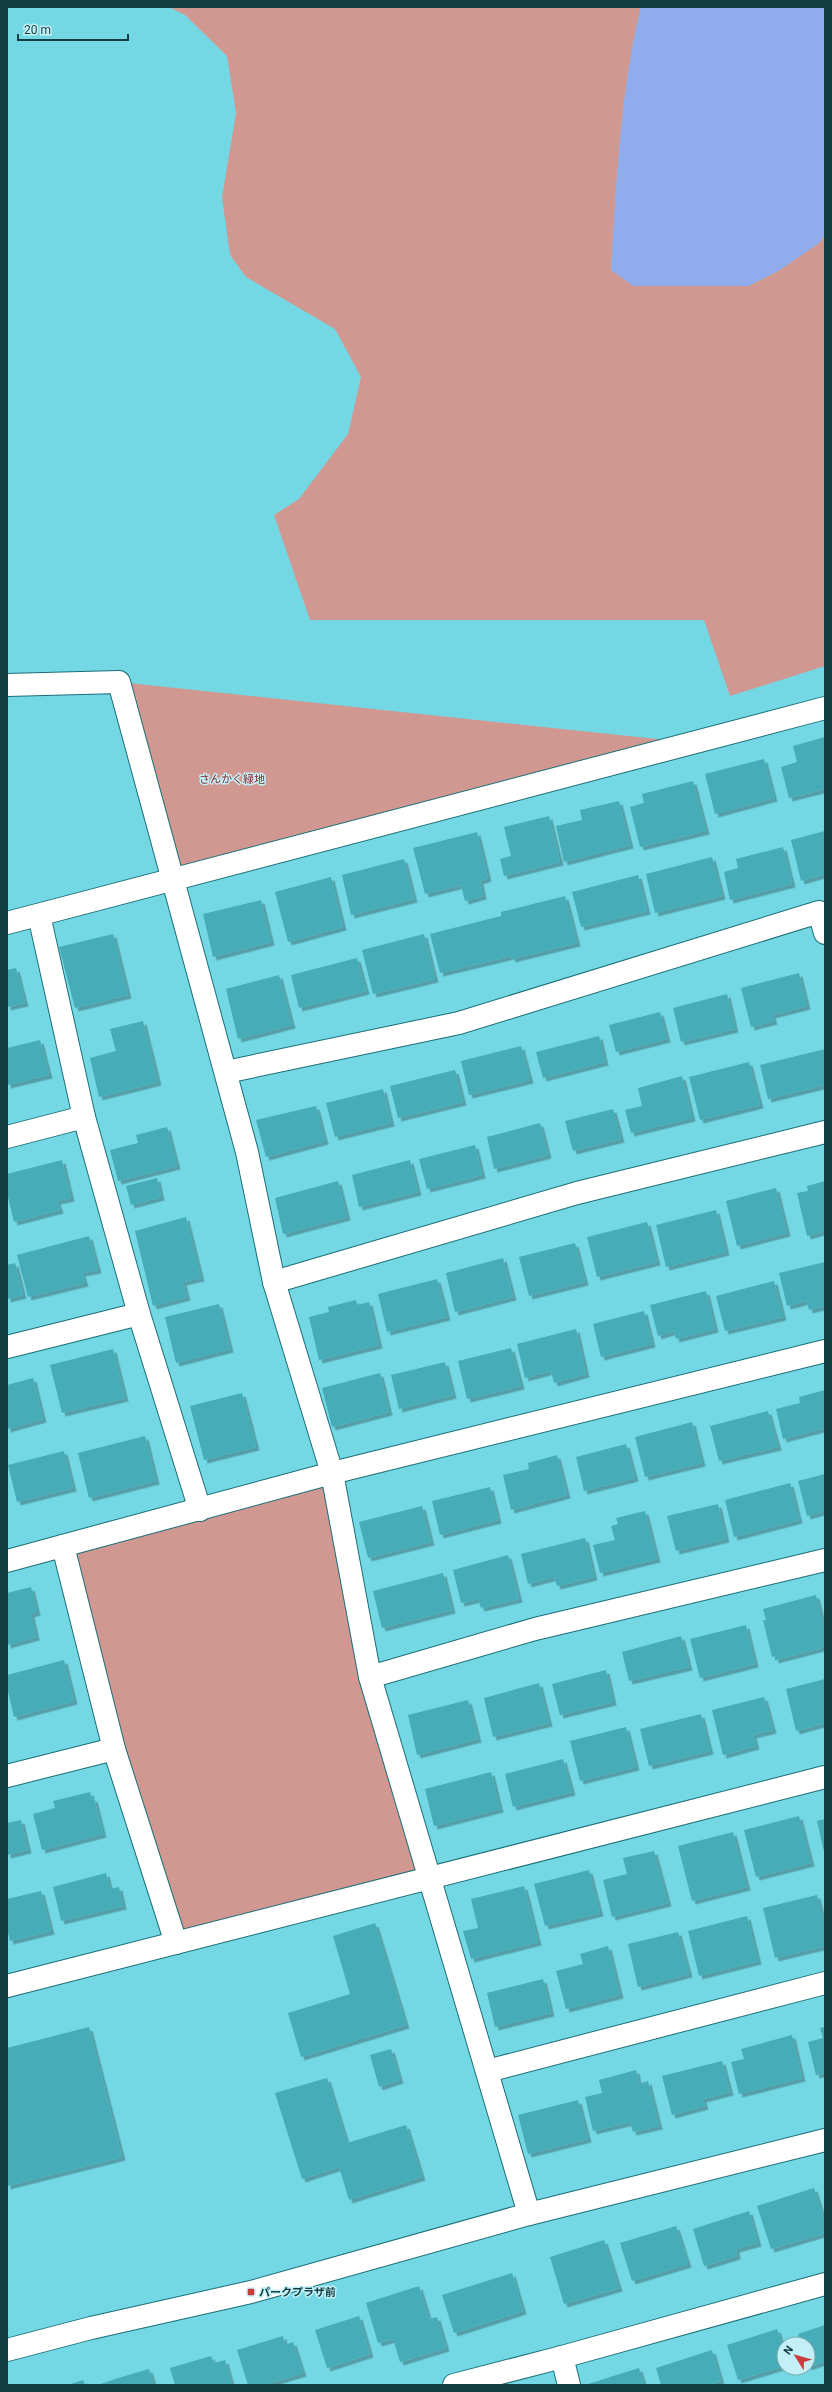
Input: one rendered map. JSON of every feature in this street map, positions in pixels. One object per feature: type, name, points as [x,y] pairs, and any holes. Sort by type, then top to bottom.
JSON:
[{"type":"street","points":[[7,685],[119,682],[247,1152],[274,1282],[332,1473],[370,1677],[529,2214]]},
{"type":"street","points":[[7,923],[173,881],[825,708]]},
{"type":"street","points":[[226,1072],[459,1023],[819,912],[825,933]]},
{"type":"street","points":[[39,915],[84,1117],[139,1314],[200,1510]]},
{"type":"street","points":[[7,1137],[84,1117]]},
{"type":"street","points":[[274,1282],[577,1193],[825,1132]]},
{"type":"street","points":[[7,1347],[139,1314]]},
{"type":"street","points":[[7,1561],[200,1510],[332,1473],[825,1351]]},
{"type":"street","points":[[63,1546],[114,1749],[176,1943]]},
{"type":"street","points":[[370,1677],[535,1629],[825,1560]]},
{"type":"street","points":[[7,1776],[114,1749]]},
{"type":"street","points":[[7,1986],[825,1777]]},
{"type":"street","points":[[487,2071],[825,1983]]},
{"type":"street","points":[[7,2350],[91,2328],[251,2292],[529,2214],[825,2140]]},
{"type":"street","points":[[454,2385],[562,2357],[825,2284]]},
{"type":"street","points":[[562,2357],[569,2385]]},
{"type":"green space","points":[[169,7],[641,7],[628,72],[620,138],[611,270],[748,286],[778,271],[819,243],[825,234],[825,666],[730,696],[704,620],[310,620],[274,515],[299,499],[348,434],[361,377],[335,329],[246,277],[230,255],[222,197],[236,113],[227,56],[185,15]]},
{"type":"green space","name":"さんかく緑地","points":[[119,682],[695,743],[173,881]]},
{"type":"green space","points":[[332,1473],[430,1878],[176,1943],[63,1546]]},
{"type":"water","points":[[641,7],[825,7],[825,234],[819,243],[778,271],[748,286],[633,286],[611,270],[620,138],[628,72]]},
{"type":"building","points":[[825,737],[825,789],[789,798],[781,767],[797,762],[793,746]]},
{"type":"building","points":[[764,759],[774,798],[715,814],[705,774]]},
{"type":"building","points":[[693,781],[706,831],[640,847],[630,807],[644,803],[642,794]]},
{"type":"building","points":[[619,801],[630,845],[564,862],[556,826],[582,820],[580,810]]},
{"type":"building","points":[[549,816],[560,862],[504,876],[500,859],[511,856],[504,827]]},
{"type":"building","points":[[825,831],[825,874],[801,881],[791,840]]},
{"type":"building","points":[[477,832],[488,878],[480,881],[483,896],[465,901],[461,885],[425,894],[413,848]]},
{"type":"building","points":[[783,847],[792,884],[730,900],[724,872],[738,868],[736,859]]},
{"type":"building","points":[[712,857],[722,896],[655,913],[646,874]]},
{"type":"building","points":[[404,859],[414,899],[351,915],[342,875]]},
{"type":"building","points":[[638,875],[647,911],[581,927],[572,892]]},
{"type":"building","points":[[331,877],[343,927],[288,942],[275,892]]},
{"type":"building","points":[[565,896],[577,943],[512,959],[511,956],[440,973],[430,934],[501,916],[501,912]]},
{"type":"building","points":[[261,900],[271,942],[213,957],[203,914]]},
{"type":"building","points":[[113,934],[128,995],[75,1008],[59,947]]},
{"type":"building","points":[[424,934],[435,979],[373,994],[362,950]]},
{"type":"building","points":[[357,958],[366,991],[299,1008],[291,975]]},
{"type":"building","points":[[16,968],[25,1003],[7,1007],[7,970]]},
{"type":"building","points":[[799,973],[807,1006],[772,1015],[774,1021],[751,1027],[741,988]]},
{"type":"building","points":[[279,975],[292,1025],[238,1039],[226,989]]},
{"type":"building","points":[[727,994],[735,1029],[681,1042],[673,1008]]},
{"type":"building","points":[[660,1012],[667,1039],[616,1052],[609,1025]]},
{"type":"building","points":[[143,1021],[158,1082],[99,1097],[90,1058],[116,1051],[110,1029]]},
{"type":"building","points":[[599,1036],[605,1062],[543,1078],[536,1052]]},
{"type":"building","points":[[40,1040],[49,1075],[7,1085],[7,1048]]},
{"type":"building","points":[[521,1046],[530,1080],[469,1095],[461,1061]]},
{"type":"building","points":[[825,1049],[825,1085],[768,1099],[760,1065]]},
{"type":"building","points":[[749,1062],[760,1105],[700,1120],[689,1077]]},
{"type":"building","points":[[455,1070],[463,1102],[398,1118],[390,1086]]},
{"type":"building","points":[[682,1076],[692,1118],[631,1133],[625,1110],[642,1106],[638,1088]]},
{"type":"building","points":[[383,1089],[391,1123],[335,1137],[326,1103]]},
{"type":"building","points":[[316,1106],[325,1141],[266,1157],[256,1120]]},
{"type":"building","points":[[613,1109],[621,1139],[573,1151],[565,1121]]},
{"type":"building","points":[[540,1123],[548,1155],[494,1169],[487,1137]]},
{"type":"building","points":[[167,1127],[177,1166],[118,1181],[110,1150],[138,1143],[136,1135]]},
{"type":"building","points":[[475,1145],[482,1175],[427,1189],[419,1159]]},
{"type":"building","points":[[62,1160],[71,1198],[57,1201],[60,1210],[14,1222],[7,1193],[7,1174]]},
{"type":"building","points":[[410,1160],[418,1192],[359,1207],[352,1175]]},
{"type":"building","points":[[157,1178],[161,1197],[131,1205],[126,1186]]},
{"type":"building","points":[[338,1181],[347,1217],[283,1234],[275,1198]]},
{"type":"building","points":[[825,1181],[825,1231],[807,1236],[797,1193],[808,1191],[807,1186]]},
{"type":"building","points":[[776,1188],[787,1233],[737,1246],[726,1201]]},
{"type":"building","points":[[716,1210],[726,1252],[666,1267],[656,1225]]},
{"type":"building","points":[[186,1217],[201,1278],[183,1282],[187,1297],[153,1306],[135,1231]]},
{"type":"building","points":[[647,1222],[657,1262],[597,1277],[587,1237]]},
{"type":"building","points":[[89,1236],[98,1270],[82,1273],[85,1283],[28,1297],[17,1255]]},
{"type":"building","points":[[575,1243],[585,1282],[529,1296],[519,1257]]},
{"type":"building","points":[[503,1258],[513,1297],[455,1312],[446,1273]]},
{"type":"building","points":[[825,1262],[825,1306],[809,1310],[807,1301],[787,1306],[779,1273]]},
{"type":"building","points":[[15,1263],[23,1295],[7,1299],[7,1265]]},
{"type":"building","points":[[437,1279],[447,1317],[387,1332],[378,1294]]},
{"type":"building","points":[[774,1281],[783,1317],[725,1331],[716,1296]]},
{"type":"building","points":[[706,1291],[715,1329],[676,1339],[674,1331],[658,1336],[650,1305]]},
{"type":"building","points":[[356,1300],[357,1305],[369,1302],[379,1345],[319,1360],[309,1317],[329,1312],[328,1307]]},
{"type":"building","points":[[219,1304],[230,1349],[176,1363],[165,1317]]},
{"type":"building","points":[[644,1311],[652,1344],[601,1357],[593,1324]]},
{"type":"building","points":[[576,1329],[586,1374],[554,1383],[551,1371],[525,1378],[517,1344]]},
{"type":"building","points":[[511,1348],[521,1386],[467,1399],[458,1361]]},
{"type":"building","points":[[113,1349],[125,1398],[62,1413],[50,1365]]},
{"type":"building","points":[[445,1362],[453,1395],[399,1409],[391,1375]]},
{"type":"building","points":[[380,1373],[389,1412],[332,1427],[322,1388]]},
{"type":"building","points":[[33,1378],[43,1419],[7,1429],[7,1385]]},
{"type":"building","points":[[825,1390],[825,1428],[783,1439],[776,1409],[800,1403],[799,1397]]},
{"type":"building","points":[[242,1393],[256,1447],[204,1460],[190,1406]]},
{"type":"building","points":[[768,1411],[778,1447],[719,1461],[710,1426]]},
{"type":"building","points":[[692,1422],[702,1463],[645,1477],[635,1437]]},
{"type":"building","points":[[145,1436],[156,1481],[89,1498],[78,1453]]},
{"type":"building","points":[[626,1444],[635,1478],[584,1491],[576,1457]]},
{"type":"building","points":[[64,1451],[73,1488],[17,1502],[8,1465]]},
{"type":"building","points":[[557,1455],[567,1495],[511,1510],[503,1475],[529,1469],[528,1463]]},
{"type":"building","points":[[825,1474],[825,1511],[807,1516],[798,1481]]},
{"type":"building","points":[[790,1483],[799,1520],[734,1537],[725,1500]]},
{"type":"building","points":[[490,1487],[498,1520],[440,1535],[432,1501]]},
{"type":"building","points":[[718,1504],[726,1539],[676,1551],[667,1516]]},
{"type":"building","points":[[422,1506],[431,1542],[368,1558],[359,1522]]},
{"type":"building","points":[[645,1511],[657,1559],[600,1573],[593,1545],[615,1540],[611,1526],[618,1524],[616,1518]]},
{"type":"building","points":[[585,1538],[594,1577],[557,1586],[554,1577],[528,1584],[521,1554]]},
{"type":"building","points":[[508,1555],[519,1599],[481,1608],[478,1599],[461,1603],[453,1570]]},
{"type":"building","points":[[443,1573],[452,1610],[382,1628],[373,1591]]},
{"type":"building","points":[[31,1587],[37,1612],[31,1614],[36,1637],[7,1645],[7,1593]]},
{"type":"building","points":[[816,1595],[825,1633],[825,1647],[775,1660],[775,1656],[772,1657],[763,1620],[766,1620],[763,1609]]},
{"type":"building","points":[[746,1625],[755,1664],[700,1678],[690,1639]]},
{"type":"building","points":[[681,1636],[689,1667],[629,1681],[622,1652]]},
{"type":"building","points":[[64,1660],[74,1701],[14,1717],[7,1687],[7,1675]]},
{"type":"building","points":[[606,1670],[613,1702],[560,1715],[552,1684]]},
{"type":"building","points":[[825,1679],[825,1723],[796,1731],[786,1689]]},
{"type":"building","points":[[539,1683],[549,1723],[493,1737],[484,1698]]},
{"type":"building","points":[[764,1697],[773,1730],[753,1735],[756,1746],[723,1755],[712,1710]]},
{"type":"building","points":[[468,1700],[478,1739],[417,1755],[408,1715]]},
{"type":"building","points":[[701,1714],[710,1751],[649,1766],[640,1729]]},
{"type":"building","points":[[626,1727],[636,1767],[580,1781],[570,1741]]},
{"type":"building","points":[[563,1759],[572,1792],[513,1807],[505,1774]]},
{"type":"building","points":[[491,1772],[500,1809],[434,1826],[425,1789]]},
{"type":"building","points":[[90,1792],[92,1799],[94,1798],[103,1834],[42,1850],[33,1814],[55,1808],[53,1801]]},
{"type":"building","points":[[799,1816],[811,1863],[756,1877],[744,1830]]},
{"type":"building","points":[[825,1819],[825,1852],[824,1852],[817,1821]]},
{"type":"building","points":[[21,1820],[28,1850],[7,1855],[7,1823]]},
{"type":"building","points":[[733,1832],[747,1887],[692,1901],[678,1846]]},
{"type":"building","points":[[654,1851],[668,1903],[612,1917],[603,1880],[627,1874],[623,1858]]},
{"type":"building","points":[[589,1870],[600,1913],[545,1926],[534,1884]]},
{"type":"building","points":[[106,1873],[110,1889],[119,1887],[123,1906],[61,1921],[53,1887]]},
{"type":"building","points":[[524,1886],[538,1942],[471,1959],[463,1931],[478,1928],[471,1899]]},
{"type":"building","points":[[41,1891],[51,1931],[10,1941],[7,1928],[7,1899]]},
{"type":"building","points":[[817,1895],[825,1929],[825,1946],[775,1958],[763,1908]]},
{"type":"building","points":[[747,1916],[758,1961],[699,1976],[688,1931]]},
{"type":"building","points":[[375,1923],[406,2025],[301,2057],[288,2013],[350,1994],[333,1936]]},
{"type":"building","points":[[678,1932],[689,1974],[638,1987],[628,1944]]},
{"type":"building","points":[[608,1946],[620,1995],[566,2009],[556,1971],[583,1964],[580,1954]]},
{"type":"building","points":[[543,1979],[551,2013],[495,2027],[487,1993]]},
{"type":"building","points":[[89,2027],[122,2157],[7,2186],[7,2048]]},
{"type":"building","points":[[825,2027],[825,2073],[816,2075],[808,2042],[823,2038],[820,2028]]},
{"type":"building","points":[[792,2035],[802,2078],[739,2094],[731,2062],[744,2059],[741,2049]]},
{"type":"building","points":[[391,2049],[400,2080],[379,2087],[370,2055]]},
{"type":"building","points":[[722,2061],[730,2092],[703,2099],[705,2106],[672,2115],[662,2076]]},
{"type":"building","points":[[636,2070],[639,2084],[648,2081],[659,2126],[633,2132],[630,2122],[593,2131],[585,2097],[602,2093],[599,2080]]},
{"type":"building","points":[[327,2078],[347,2143],[406,2125],[422,2177],[349,2200],[339,2167],[302,2179],[275,2093]]},
{"type":"building","points":[[578,2100],[588,2139],[528,2154],[518,2115]]},
{"type":"building","points":[[814,2188],[825,2223],[825,2233],[771,2249],[757,2206]]},
{"type":"building","points":[[749,2211],[758,2243],[736,2249],[737,2256],[704,2266],[693,2229]]},
{"type":"building","points":[[676,2226],[688,2264],[632,2281],[620,2243]]},
{"type":"building","points":[[604,2240],[619,2288],[564,2304],[550,2257]]},
{"type":"building","points":[[512,2273],[523,2311],[454,2333],[442,2295]]},
{"type":"building","points":[[419,2286],[429,2319],[437,2317],[446,2348],[400,2362],[393,2339],[378,2343],[366,2303]]},
{"type":"building","points":[[359,2316],[370,2354],[327,2368],[315,2330]]},
{"type":"building","points":[[825,2325],[825,2361],[816,2364],[816,2336],[799,2336],[798,2334]]},
{"type":"building","points":[[777,2329],[779,2336],[776,2336],[776,2368],[738,2380],[727,2345]]},
{"type":"building","points":[[283,2336],[285,2345],[293,2342],[303,2373],[264,2385],[248,2385],[237,2350]]},
{"type":"building","points":[[712,2350],[721,2381],[706,2385],[661,2385],[656,2368]]},
{"type":"building","points":[[211,2356],[214,2363],[225,2360],[232,2385],[175,2385],[170,2368]]},
{"type":"building","points":[[639,2368],[644,2385],[585,2385]]},
{"type":"building","points":[[149,2369],[154,2385],[98,2385],[115,2379]]},
{"type":"building","points":[[83,2380],[85,2385],[68,2385]]},
{"type":"place","name":"パークプラザ前","points":[[251,2292]]}]
